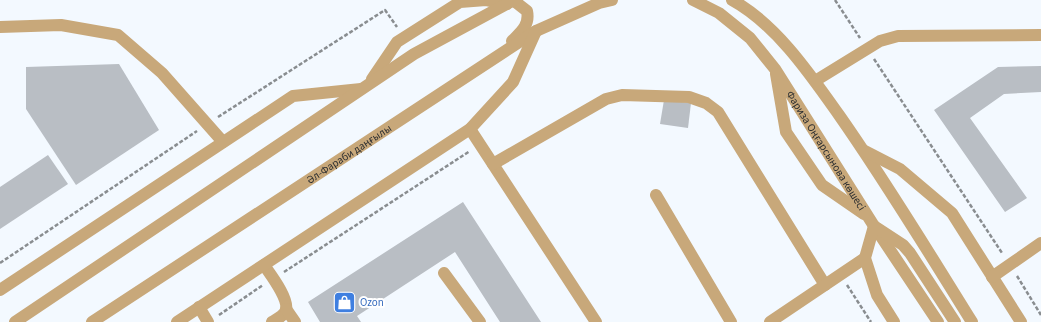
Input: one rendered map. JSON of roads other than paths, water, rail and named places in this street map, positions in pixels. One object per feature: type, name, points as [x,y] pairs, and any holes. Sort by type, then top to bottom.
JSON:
[{"type":"street","points":[[0,290],[293,96],[365,87],[397,42],[460,2],[486,0],[511,1],[527,11],[529,19],[524,28],[488,61]]},
{"type":"street","name":"Әл-Фараби даңғылы","points":[[92,322],[207,249],[488,61],[536,31],[599,3],[612,0]]},
{"type":"street","name":"Фариза Оңғарсынова көшесі","points":[[693,0],[719,13],[750,38],[776,69],[872,222],[938,322]]},
{"type":"street","points":[[732,0],[768,26],[815,81],[864,151],[972,322]]},
{"type":"street","points":[[15,322],[414,54],[511,1]]},
{"type":"street","points":[[0,26],[61,25],[118,36],[162,73],[223,142]]},
{"type":"street","points":[[177,322],[470,129],[513,82],[536,31]]},
{"type":"street","points":[[815,81],[880,42],[898,36],[1041,35]]},
{"type":"street","points":[[776,69],[786,132],[822,185],[903,245],[910,253],[955,322]]},
{"type":"street","points":[[493,164],[606,99],[622,94],[682,96],[706,103],[718,112],[825,285]]},
{"type":"street","points":[[470,129],[596,322]]},
{"type":"street","points":[[864,151],[900,169],[952,213],[1021,322]]},
{"type":"street","points":[[656,195],[731,322]]},
{"type":"street","points":[[872,222],[865,258],[877,295],[894,322]]},
{"type":"street","points":[[992,277],[1041,243]]},
{"type":"street","points":[[770,322],[865,258]]},
{"type":"street","points":[[264,265],[285,301],[286,309],[295,322]]},
{"type":"street","points":[[444,273],[480,322]]},
{"type":"street","points":[[199,308],[212,320]]},
{"type":"street","points":[[272,322],[281,317],[286,309]]},
{"type":"place","name":"Ozon","points":[[345,302]]}]
